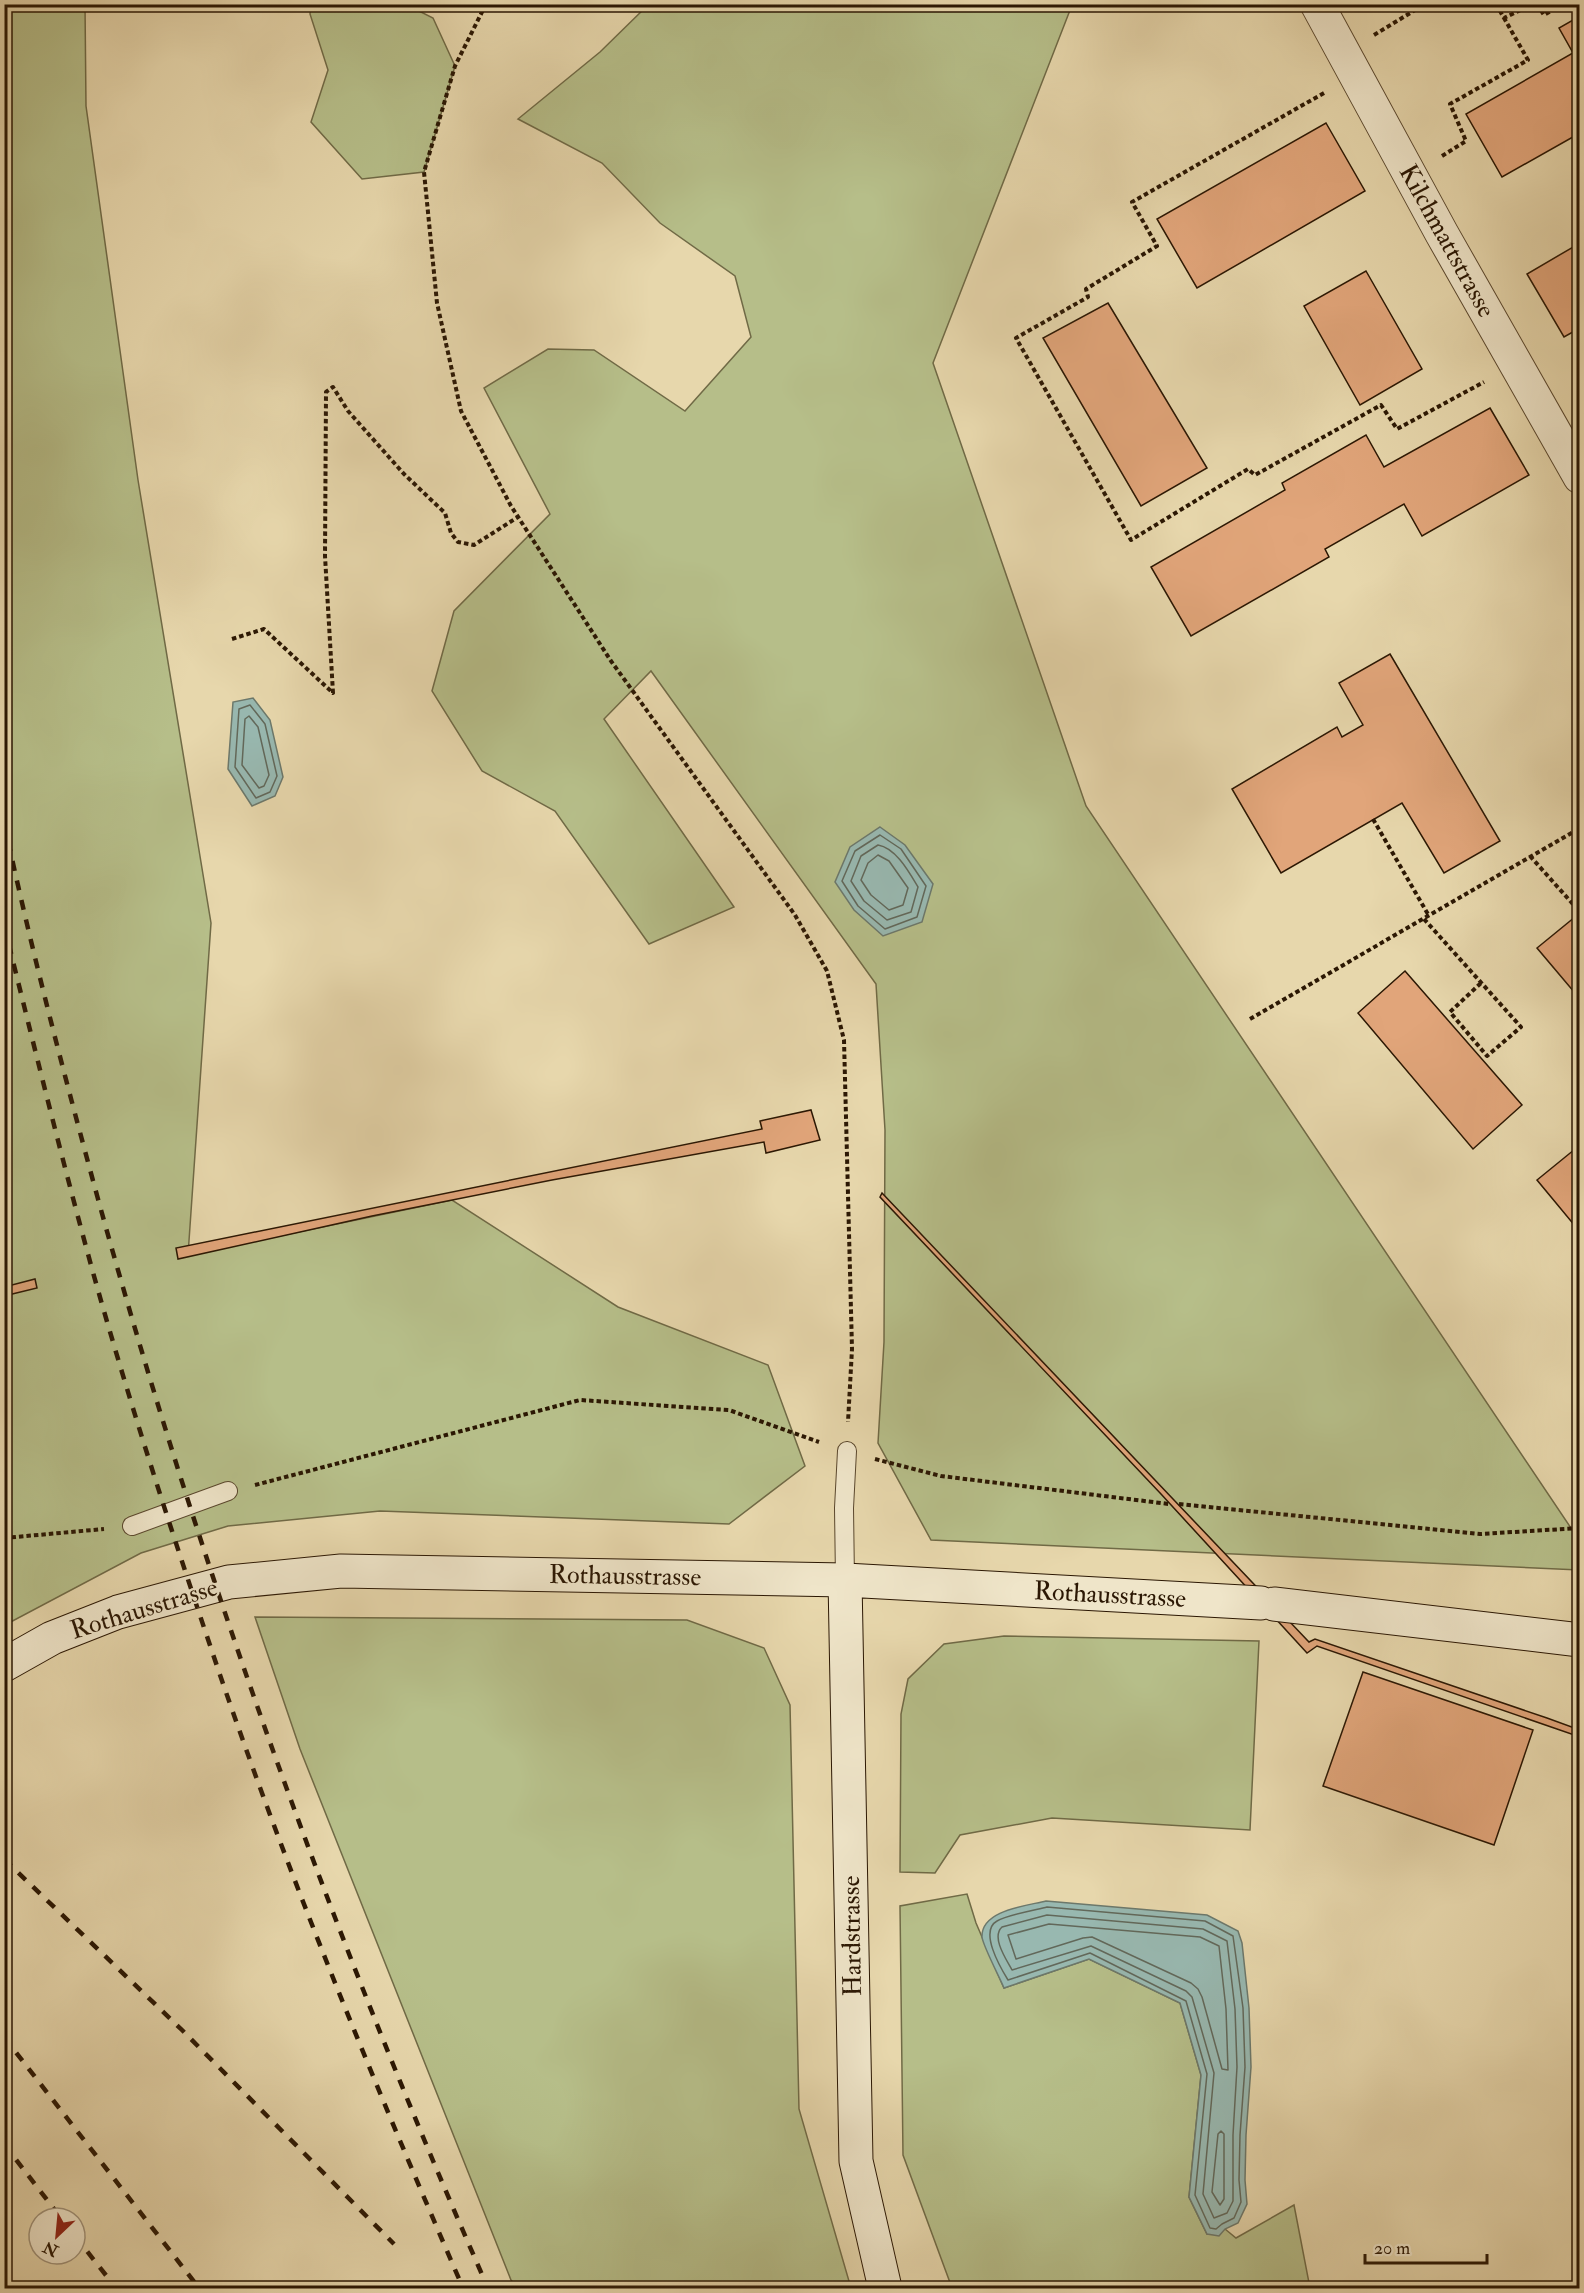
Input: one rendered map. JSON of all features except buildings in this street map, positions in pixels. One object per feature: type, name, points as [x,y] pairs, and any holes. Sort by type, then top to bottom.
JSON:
[{"type":"street","name":"Kilchmattstrasse","points":[[1313,6],[1349,64],[1580,477]]},
{"type":"street","name":"Rothausstrasse","points":[[4,1665],[52,1638],[118,1612],[229,1582],[341,1571],[845,1580],[1268,1604],[1580,1640]]},
{"type":"street","name":"Hardstrasse","points":[[845,1580],[856,2161],[885,2289]]},
{"type":"lane","points":[[845,1580],[844,1508],[847,1451]]},
{"type":"lane","points":[[132,1526],[228,1491]]},
{"type":"path","points":[[486,4],[454,66],[424,172],[437,303],[461,411],[518,517],[611,661],[795,915],[827,971],[844,1040],[852,1349],[847,1451]]},
{"type":"path","points":[[1425,4],[1349,64],[1132,202],[1157,246],[1086,289],[1088,297],[1016,338],[1131,540],[1248,469],[1255,474],[1381,405],[1397,429],[1516,364]]},
{"type":"path","points":[[1410,174],[1466,141],[1450,104],[1528,60],[1497,4]]},
{"type":"path","points":[[1504,18],[1533,4]]},
{"type":"path","points":[[1537,4],[1544,15],[1563,4]]},
{"type":"path","points":[[232,639],[264,629],[333,693],[325,556],[326,392],[333,387],[348,411],[390,458],[445,513],[451,533],[458,542],[474,545],[518,517]]},
{"type":"path","points":[[1373,819],[1429,916]]},
{"type":"path","points":[[1250,1019],[1580,828]]},
{"type":"path","points":[[1530,856],[1580,912]]},
{"type":"path","points":[[1424,919],[1521,1027],[1487,1056],[1450,1012],[1481,983]]},
{"type":"path","points":[[228,1491],[580,1400],[729,1410],[847,1451],[941,1476],[1169,1503]]},
{"type":"path","points":[[1179,1504],[1479,1534],[1580,1528]]},
{"type":"path","points":[[4,1538],[132,1526]]},
{"type":"green space","points":[[5,5],[85,5],[86,106],[138,480],[211,923],[188,1255],[452,1200],[618,1307],[768,1365],[805,1466],[729,1524],[380,1511],[228,1526],[141,1553],[5,1625]]},
{"type":"green space","points":[[311,5],[407,5],[433,18],[455,66],[424,172],[362,179],[311,122],[328,70],[310,14]]},
{"type":"green space","points":[[648,5],[1072,5],[933,363],[1086,806],[1579,1540],[1579,1570],[931,1540],[878,1443],[884,1342],[885,1130],[876,984],[651,671],[604,719],[734,907],[649,944],[555,811],[482,771],[432,691],[454,611],[550,514],[484,388],[548,349],[594,350],[685,411],[751,337],[735,276],[660,223],[602,163],[518,119],[600,52]]},
{"type":"green space","points":[[255,1617],[687,1620],[764,1648],[790,1705],[799,2109],[851,2288],[518,2288],[511,2280],[300,1749]]},
{"type":"green space","points":[[1004,1636],[1259,1641],[1250,1830],[1052,1818],[960,1835],[935,1873],[900,1872],[901,1714],[908,1679],[944,1644]]},
{"type":"green space","points":[[967,1894],[976,1923],[1004,1988],[1089,1959],[1180,2003],[1201,2075],[1189,2197],[1207,2234],[1225,2229],[1236,2238],[1294,2205],[1310,2288],[952,2288],[903,2155],[900,1906]]},
{"type":"water","points":[[253,698],[270,720],[283,777],[275,796],[252,806],[228,769],[233,702]]},
{"type":"water","points":[[880,827],[905,845],[933,884],[922,922],[883,936],[854,910],[835,882],[850,847]]},
{"type":"water","points":[[1046,1901],[1207,1915],[1238,1931],[1242,1943],[1249,2008],[1251,2067],[1246,2135],[1247,2204],[1238,2223],[1225,2229],[1219,2236],[1207,2234],[1189,2197],[1201,2075],[1180,2003],[1089,1959],[1004,1988],[983,1941],[984,1928],[989,1921],[1006,1911]]},
{"type":"railway","points":[[4,822],[48,1011],[98,1199],[180,1477],[273,1751],[323,1887],[431,2155],[488,2288]]},
{"type":"railway","points":[[4,925],[94,1276],[138,1424],[202,1620],[274,1826],[304,1904],[366,2059],[463,2288]]},
{"type":"railway","points":[[4,1859],[182,2030],[394,2244]]},
{"type":"railway","points":[[4,2037],[199,2288]]},
{"type":"railway","points":[[4,2144],[52,2206]]},
{"type":"railway","points":[[87,2251],[116,2288]]}]
